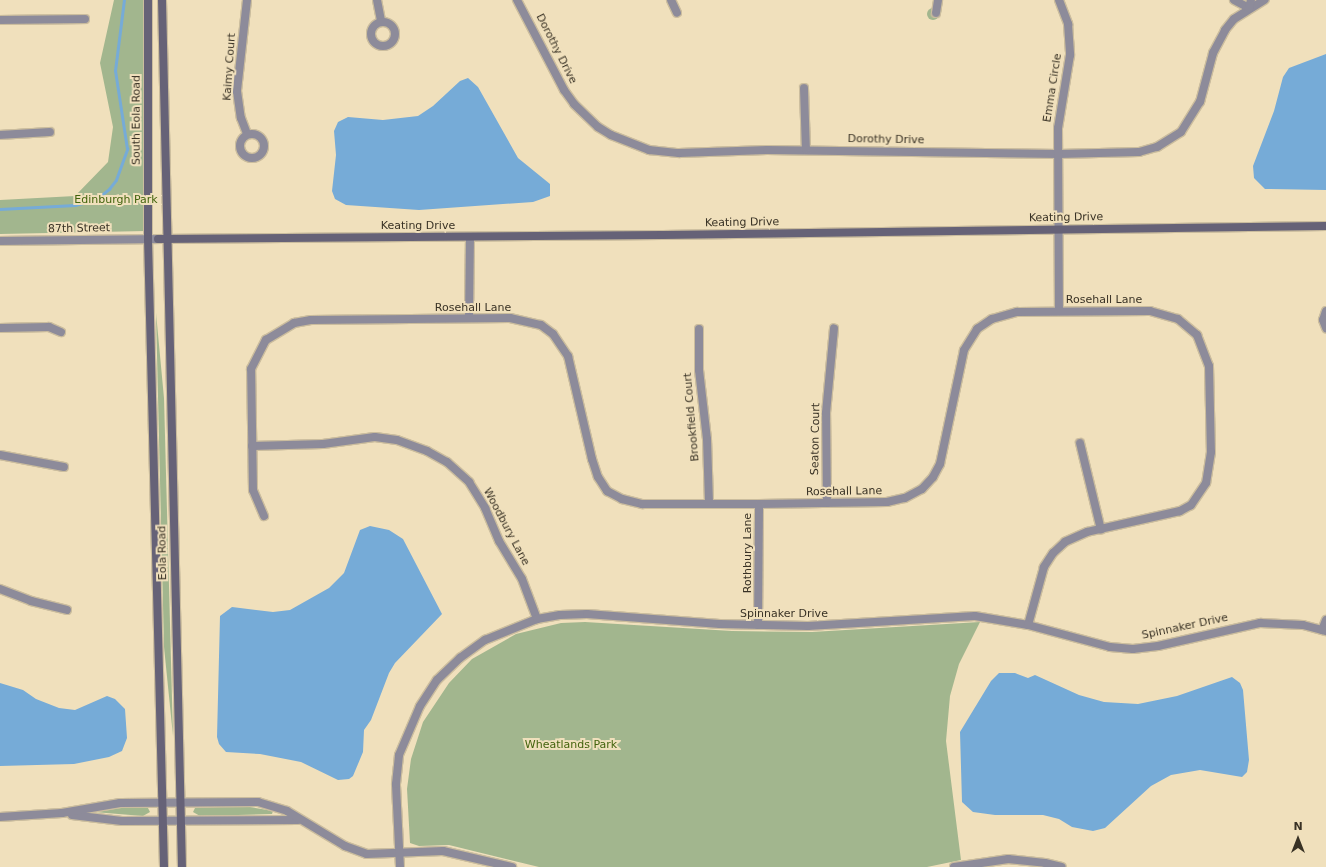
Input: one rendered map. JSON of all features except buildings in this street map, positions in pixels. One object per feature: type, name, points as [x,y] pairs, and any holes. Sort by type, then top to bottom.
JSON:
[{"type":"street","name":"South Eola Road","points":[[148,0],[148,239]]},
{"type":"street","points":[[162,0],[162,239]]},
{"type":"street","name":"Kaimy Court","points":[[247,0],[237,90],[238,105],[247,134]]},
{"type":"street","points":[[377,0],[381,21]]},
{"type":"street","name":"Dorothy Drive","points":[[517,0],[567,95],[585,116],[617,138],[649,150],[664,152],[806,150],[1059,154],[1139,152],[1157,147],[1181,132],[1200,102],[1218,42],[1234,19],[1250,4],[1265,0]]},
{"type":"street","points":[[672,0],[677,13]]},
{"type":"street","points":[[936,13],[938,0]]},
{"type":"street","name":"Emma Circle","points":[[1059,0],[1068,24],[1070,55],[1059,119],[1059,311]]},
{"type":"street","points":[[1234,0],[1250,4]]},
{"type":"street","points":[[0,20],[85,19]]},
{"type":"street","points":[[804,88],[806,150]]},
{"type":"street","points":[[0,135],[50,132]]},
{"type":"street","name":"Keating Drive","points":[[162,239],[470,237],[1326,226]]},
{"type":"street","points":[[469,318],[470,237]]},
{"type":"street","name":"Eola Road","points":[[148,239],[164,867]]},
{"type":"street","name":"87th Street","points":[[0,241],[162,239]]},
{"type":"street","name":"Eola Road","points":[[162,239],[182,867]]},
{"type":"street","name":"Rosehall Lane","points":[[264,516],[253,490],[251,369],[266,340],[278,331],[294,323],[311,320],[469,318],[527,320],[541,326],[560,342],[568,356],[592,459],[598,477],[607,491],[622,499],[642,504],[759,504],[887,502],[905,498],[922,488],[934,477],[940,464],[964,350],[969,338],[977,328],[1003,315],[1059,311],[1150,311],[1178,319],[1198,335],[1209,366],[1210,463],[1206,483],[1199,496],[1191,505],[1168,516],[1077,536],[1053,553],[1044,567],[1028,625]]},
{"type":"street","points":[[1326,311],[1323,320],[1326,328]]},
{"type":"street","points":[[0,328],[49,327],[61,332]]},
{"type":"street","name":"Brookfield Court","points":[[699,328],[699,370],[707,440],[709,504]]},
{"type":"street","name":"Seaton Court","points":[[827,503],[826,413],[834,328]]},
{"type":"street","name":"Woodbury Lane","points":[[252,446],[323,444],[375,437],[397,440],[427,451],[447,462],[469,482],[485,508],[500,541],[522,580],[537,619]]},
{"type":"street","points":[[1080,443],[1101,530]]},
{"type":"street","points":[[0,455],[64,467]]},
{"type":"street","name":"Rothbury Lane","points":[[758,625],[759,504]]},
{"type":"street","points":[[0,589],[31,601],[67,610]]},
{"type":"street","name":"Spinnaker Drive","points":[[400,867],[396,784],[400,755],[420,706],[438,680],[460,658],[485,640],[537,619],[560,615],[588,614],[758,625],[851,624],[954,616],[1001,618],[1091,642],[1133,649],[1260,623],[1283,622],[1324,631]]},
{"type":"street","points":[[1324,631],[1326,620]]},
{"type":"street","points":[[0,817],[62,813],[120,803],[258,802],[287,811],[298,820],[357,851],[367,854],[443,851],[512,867]]},
{"type":"street","points":[[62,813],[122,821],[298,820]]},
{"type":"street","points":[[954,867],[1008,859],[1026,860],[1062,867]]},
{"type":"green space","name":"Edinburgh Park","points":[[114,0],[150,0],[146,231],[0,234],[0,200],[75,196],[108,162],[113,127],[100,63]]},
{"type":"green space","points":[[931,8],[935,8],[939,14],[935,20],[931,20],[927,16],[927,12]]},
{"type":"green space","points":[[156,313],[164,398],[173,736],[164,647]]},
{"type":"green space","name":"Wheatlands Park","points":[[585,622],[732,631],[812,632],[980,622],[959,664],[950,696],[946,741],[961,860],[927,867],[539,867],[449,845],[419,846],[410,843],[407,789],[411,759],[423,722],[449,683],[472,659],[516,634],[561,623]]},
{"type":"green space","points":[[120,805],[147,806],[150,812],[143,816],[94,812]]},
{"type":"green space","points":[[244,806],[273,811],[272,814],[200,816],[193,812],[195,808]]},
{"type":"water","points":[[1326,54],[1326,190],[1265,189],[1254,178],[1253,166],[1274,111],[1283,77],[1289,68]]},
{"type":"water","points":[[468,78],[478,87],[518,158],[550,184],[550,196],[533,202],[419,210],[346,205],[335,199],[332,191],[336,155],[334,131],[338,122],[348,117],[383,120],[418,116],[433,106],[460,81]]},
{"type":"water","points":[[370,526],[389,530],[403,539],[442,614],[395,663],[389,673],[371,720],[364,730],[363,752],[353,776],[349,779],[338,780],[301,762],[260,754],[226,752],[219,744],[217,737],[220,616],[232,607],[273,612],[290,610],[329,588],[344,573],[360,530]]},
{"type":"water","points":[[999,673],[1015,673],[1028,678],[1035,675],[1079,695],[1104,702],[1138,704],[1177,696],[1232,677],[1240,683],[1243,690],[1249,760],[1247,772],[1242,777],[1200,770],[1171,775],[1151,786],[1105,828],[1093,831],[1072,827],[1059,819],[1043,815],[995,815],[973,812],[962,802],[960,732],[991,681]]},
{"type":"water","points":[[0,683],[23,690],[36,699],[59,708],[75,710],[107,696],[115,699],[125,709],[127,738],[122,751],[109,757],[74,764],[0,766]]},
{"type":"waterway","points":[[0,209],[75,205],[95,200],[109,189],[116,180],[127,149],[115,71],[124,0]]}]
